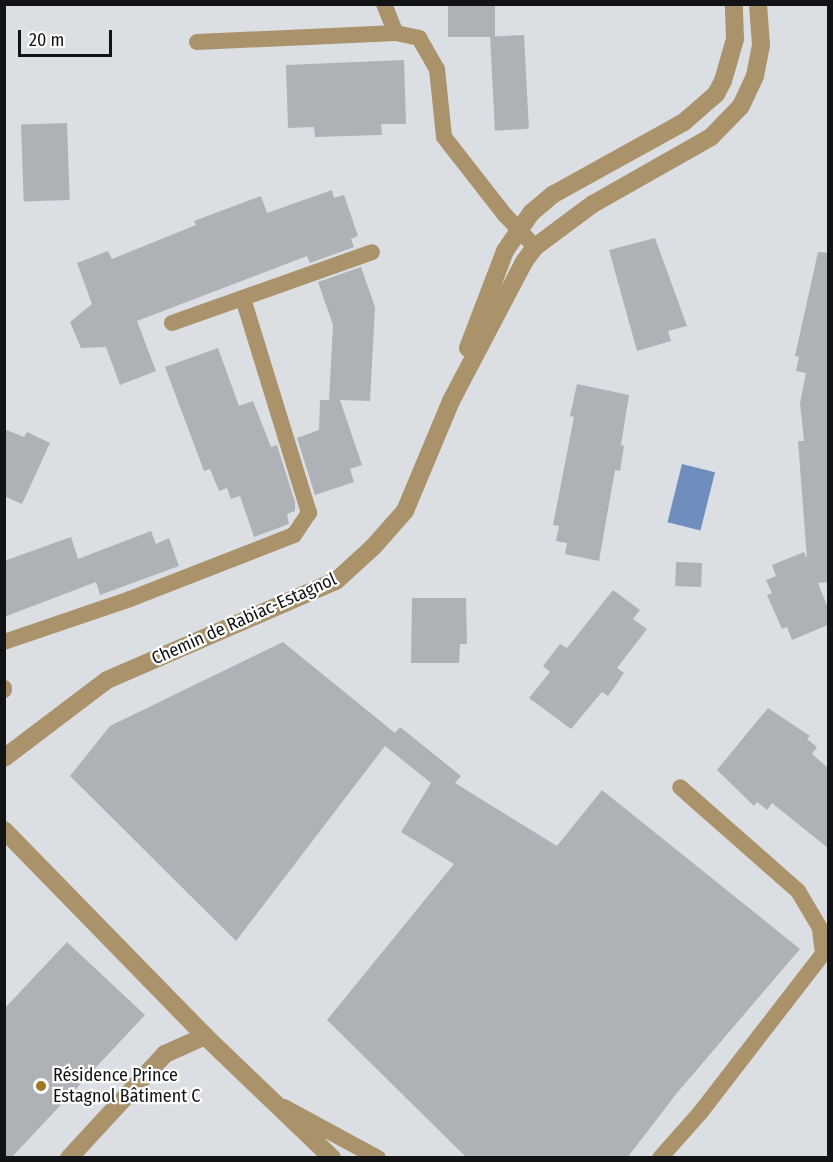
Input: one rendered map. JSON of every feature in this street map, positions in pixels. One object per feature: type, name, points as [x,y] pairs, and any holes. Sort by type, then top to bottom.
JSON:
[{"type":"street","name":"Chemin de Rabiac-Estagnol","points":[[4,758],[107,680],[336,581],[405,511],[451,401],[487,291],[518,229],[554,194],[684,122],[716,94],[735,39],[734,4]]},
{"type":"street","name":"Chemin de Rabiac-Estagnol","points":[[451,401],[514,280],[536,247],[549,233],[711,137],[741,106],[755,76],[761,45],[758,4]]},
{"type":"street","points":[[604,167],[617,191]]},
{"type":"street","points":[[4,830],[205,1036],[332,1158]]},
{"type":"street","points":[[69,1158],[165,1054],[205,1036]]},
{"type":"lane","points":[[384,4],[396,33]]},
{"type":"lane","points":[[197,42],[396,33],[419,38],[437,69],[444,137],[518,229],[536,247]]},
{"type":"lane","points":[[172,323],[372,252]]},
{"type":"lane","points":[[4,642],[141,594],[294,535],[299,528],[309,513],[243,298]]},
{"type":"lane","points":[[660,1158],[700,1113],[823,954],[820,928],[798,891],[680,787]]},
{"type":"lane","points":[[275,1103],[378,1158]]},
{"type":"water","points":[[682,464],[715,472],[700,530],[667,522]]},
{"type":"building","points":[[448,4],[495,4],[495,37],[448,37]]},
{"type":"building","points":[[524,35],[529,129],[495,131],[490,37]]},
{"type":"building","points":[[404,60],[406,124],[381,124],[382,135],[315,137],[314,127],[288,128],[286,65]]},
{"type":"building","points":[[67,123],[70,200],[24,202],[21,125]]},
{"type":"building","points":[[332,190],[334,198],[344,195],[358,236],[351,239],[354,247],[310,263],[307,256],[137,321],[156,371],[120,385],[106,347],[81,348],[70,322],[92,304],[77,263],[108,251],[112,259],[196,225],[194,221],[261,196],[267,213]]},
{"type":"building","points":[[655,238],[687,326],[668,331],[671,341],[637,351],[609,250]]},
{"type":"building","points":[[818,252],[828,253],[828,582],[818,583],[828,608],[828,625],[792,640],[787,627],[782,629],[767,595],[772,593],[766,580],[776,576],[772,565],[804,552],[807,559],[798,441],[804,441],[800,403],[806,373],[796,371],[799,357],[795,356]]},
{"type":"building","points":[[361,267],[375,307],[370,401],[340,400],[362,465],[350,469],[354,482],[315,495],[297,438],[319,430],[320,400],[329,400],[333,325],[318,282]]},
{"type":"building","points":[[218,348],[239,406],[253,401],[271,447],[277,445],[295,502],[295,511],[287,514],[289,524],[254,537],[240,496],[231,499],[227,488],[219,491],[210,469],[204,471],[165,367]]},
{"type":"building","points":[[577,384],[629,395],[621,445],[624,446],[620,471],[615,470],[599,561],[565,554],[567,543],[556,541],[559,526],[553,525],[574,417],[570,416]]},
{"type":"building","points":[[4,429],[24,437],[27,432],[50,443],[22,504],[4,496]]},
{"type":"building","points":[[151,531],[156,544],[169,538],[179,566],[100,595],[96,582],[4,617],[4,561],[71,537],[78,559]]},
{"type":"building","points":[[676,562],[702,563],[701,587],[675,586]]},
{"type":"building","points":[[613,590],[640,610],[633,619],[647,629],[617,668],[624,673],[608,696],[602,692],[571,729],[529,698],[550,672],[543,666],[560,644],[567,648]]},
{"type":"building","points":[[412,598],[466,598],[467,644],[460,644],[459,663],[411,663]]},
{"type":"building","points":[[283,642],[395,733],[400,727],[461,776],[455,783],[557,846],[602,790],[800,949],[677,1093],[627,1158],[467,1158],[327,1020],[454,864],[401,832],[431,783],[385,746],[236,941],[70,776],[110,726]]},
{"type":"building","points":[[768,708],[810,736],[807,739],[817,747],[812,754],[828,768],[828,848],[772,803],[767,810],[757,802],[754,806],[717,770]]},
{"type":"building","name":"Résidence Prince Estagnol Bâtiment C","points":[[67,942],[145,1015],[11,1158],[4,1158],[4,1009]]},
{"type":"place","name":"Résidence Prince Estagnol Bâtiment C","points":[[41,1086]]}]
